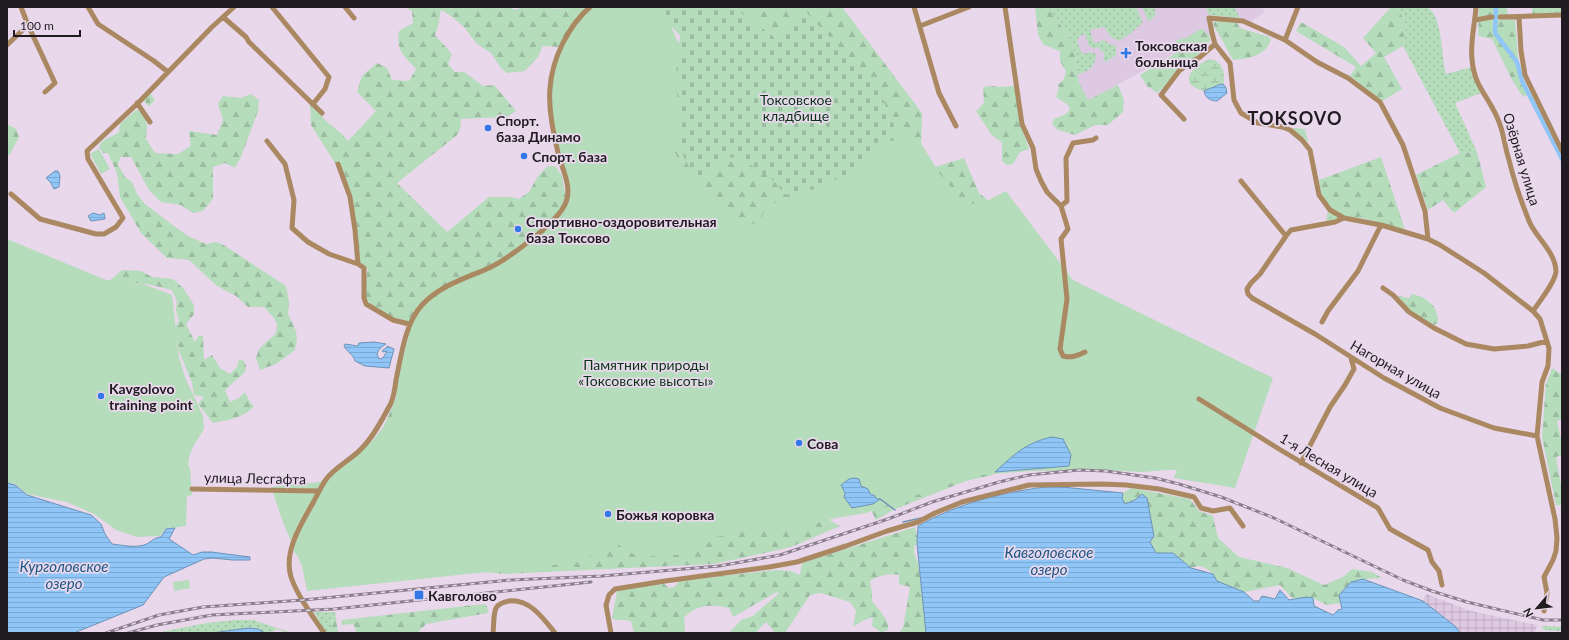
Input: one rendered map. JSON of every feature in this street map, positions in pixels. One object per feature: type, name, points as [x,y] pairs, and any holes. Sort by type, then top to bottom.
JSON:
[{"type":"street","points":[[21,7],[55,83],[45,92]]},
{"type":"street","points":[[88,7],[98,24],[168,72]]},
{"type":"street","points":[[11,194],[40,219],[96,234],[104,234],[116,227],[123,218],[88,158],[87,151],[138,103],[234,7]]},
{"type":"street","points":[[272,7],[329,77],[325,89],[313,104]]},
{"type":"street","points":[[345,7],[354,18]]},
{"type":"street","points":[[324,633],[303,600],[291,577],[289,563],[293,545],[319,491],[334,470],[361,449],[371,438],[392,401],[410,324],[422,305],[432,296],[452,283],[506,259],[546,226],[563,209],[568,199],[569,192],[555,138],[550,103],[550,89],[554,69],[564,42],[576,22],[590,7]]},
{"type":"street","points":[[914,7],[939,93],[956,126]]},
{"type":"street","points":[[920,26],[969,7]]},
{"type":"street","points":[[1005,7],[1022,124],[1033,148],[1036,169],[1041,181],[1047,192],[1061,206],[1068,229],[1061,239],[1067,299],[1060,349],[1063,356],[1068,358],[1085,352]]},
{"type":"street","points":[[1285,40],[1298,7]]},
{"type":"street","name":"Озёрная улица","points":[[1476,7],[1472,58],[1478,86],[1494,109],[1500,122],[1515,183],[1530,223],[1551,255],[1555,268]]},
{"type":"street","points":[[1500,17],[1562,15]]},
{"type":"street","points":[[223,17],[246,37],[249,42],[322,113]]},
{"type":"street","points":[[1475,20],[1492,17]]},
{"type":"street","points":[[1519,17],[1521,51],[1525,76],[1562,151]]},
{"type":"street","points":[[1428,240],[1425,211],[1403,145],[1380,102],[1348,78],[1317,62],[1285,40],[1243,21],[1209,18],[1216,44],[1230,63],[1234,100],[1242,113],[1258,123],[1282,127],[1290,130],[1302,140],[1310,150],[1319,195],[1330,210],[1344,218],[1381,225],[1428,240],[1455,254],[1484,272],[1533,311],[1540,319],[1549,348],[1548,366],[1542,382],[1537,436],[1555,519],[1557,538],[1556,551],[1544,577],[1547,593],[1544,611]]},
{"type":"street","points":[[7,45],[28,25]]},
{"type":"street","points":[[1184,119],[1160,95],[1180,70],[1216,44]]},
{"type":"street","points":[[138,103],[150,122]]},
{"type":"street","points":[[1061,206],[1067,201],[1066,158],[1073,143],[1093,140],[1096,138]]},
{"type":"street","points":[[267,141],[284,164],[294,200],[292,228],[308,242],[329,254],[358,264],[364,268],[364,298],[366,304],[393,320],[410,324]]},
{"type":"street","points":[[338,164],[350,197],[356,230],[358,264]]},
{"type":"street","points":[[1241,181],[1286,236],[1291,230],[1335,222],[1344,218]]},
{"type":"street","points":[[1322,322],[1328,311],[1358,271],[1381,225]]},
{"type":"street","name":"Нагорная улица","points":[[1286,236],[1260,274],[1250,283],[1247,289],[1248,294],[1252,298],[1384,378],[1440,408],[1494,428],[1537,436]]},
{"type":"street","points":[[1533,311],[1552,282],[1556,274],[1555,268],[1562,267]]},
{"type":"street","points":[[1383,288],[1393,295],[1409,312],[1434,328],[1466,344],[1494,349],[1528,346],[1547,341]]},
{"type":"street","points":[[1301,463],[1330,406],[1354,369],[1351,357]]},
{"type":"street","name":"1-я Лесная улица","points":[[1199,399],[1301,463],[1378,508],[1390,529],[1428,550],[1432,562],[1439,571],[1442,585]]},
{"type":"street","points":[[611,633],[606,605],[609,595],[615,589],[665,580],[797,562],[918,522],[962,502],[1029,485],[1101,484],[1159,489],[1194,497],[1201,508],[1213,511],[1230,508],[1243,526]]},
{"type":"street","name":"улица Лесгафта","points":[[192,490],[319,491]]},
{"type":"street","points":[[493,633],[496,609],[499,604],[517,601],[526,603],[541,616],[555,633]]},
{"type":"shaded area","name":"Токсовская больница","points":[[1048,7],[1262,7],[1265,12],[1250,22],[1241,19],[1208,15],[1211,33],[1088,101],[1079,83],[1073,43]]},
{"type":"shaded area","points":[[1426,594],[1471,611],[1537,625],[1535,633],[1460,633],[1456,627],[1423,601]]},
{"type":"green space","points":[[1423,6],[1432,11],[1436,17],[1438,26],[1446,74],[1472,67],[1481,93],[1455,103],[1477,152],[1460,153],[1403,46],[1406,24],[1397,7]]},
{"type":"green space","name":"Памятник природы «Токсовские высоты»","points":[[404,7],[510,7],[515,10],[528,7],[609,7],[559,47],[543,46],[538,57],[525,71],[507,73],[501,68],[491,53],[477,44],[464,27],[441,10],[435,35],[452,54],[448,64],[455,72],[464,72],[483,86],[494,85],[516,111],[507,117],[461,119],[460,130],[457,135],[397,183],[447,232],[489,197],[510,197],[519,199],[529,192],[538,176],[548,166],[556,167],[562,176],[566,199],[680,43],[680,35],[652,7],[842,7],[922,113],[921,153],[935,167],[964,158],[979,193],[1048,248],[1069,301],[1178,398],[1166,470],[1144,472],[1098,470],[1022,448],[992,475],[966,481],[893,510],[876,520],[871,510],[819,514],[840,526],[791,547],[714,564],[505,574],[485,572],[331,586],[319,577],[294,552],[294,548],[381,433],[395,400],[411,325],[394,318],[367,303],[365,286],[368,269],[359,263],[357,230],[339,164],[335,163],[311,125],[310,103],[327,122],[348,141],[376,111],[357,92],[362,76],[377,63],[387,68],[392,80],[409,81],[416,69],[402,53],[398,38],[399,31],[413,23],[412,11]]},
{"type":"green space","name":"Памятник природы «Токсовские высоты»","points":[[589,7],[658,7],[665,12],[679,45],[675,85],[683,122],[673,148],[685,174],[711,196],[732,222],[758,224],[766,208],[782,199],[817,188],[855,171],[879,140],[920,142],[940,174],[966,205],[985,202],[1006,191],[1073,280],[1273,378],[1235,488],[1174,478],[1177,470],[1032,471],[981,475],[945,485],[866,513],[836,518],[800,527],[750,530],[716,537],[697,551],[665,557],[635,555],[614,542],[580,562],[307,591],[302,566],[284,525],[271,487],[320,482],[373,440],[398,409],[396,381],[408,339],[424,306],[454,287],[508,261],[559,222],[569,206],[572,196],[556,135],[549,92],[558,48]]},
{"type":"green space","name":"Токсовское кладбище","points":[[666,7],[733,7],[774,37],[805,11],[878,88],[908,158],[797,208],[771,178],[755,167],[731,157],[696,180],[662,115],[685,102],[666,55],[678,45],[680,35],[659,14]]},
{"type":"green space","points":[[1035,7],[1048,7],[1073,43],[1079,83],[1088,100],[1118,85],[1124,100],[1123,112],[1108,125],[1095,125],[1075,135],[1058,130],[1052,124],[1054,119],[1066,114],[1070,109],[1067,104],[1056,97],[1059,88],[1058,85],[1064,79],[1066,71],[1060,61],[1060,51],[1044,45],[1038,35]]},
{"type":"green space","points":[[1048,7],[1136,7],[1143,22],[1119,41],[1111,37],[1104,27],[1090,30],[1093,42],[1096,43],[1104,40],[1109,44],[1116,46],[1116,55],[1106,62],[1103,59],[1105,54],[1097,47],[1094,49],[1089,46],[1085,34],[1080,36],[1077,40],[1080,50],[1084,54],[1091,52],[1096,54],[1096,58],[1089,70],[1078,74],[1073,43]]},
{"type":"green space","points":[[1142,7],[1154,7],[1156,14],[1149,22]]},
{"type":"green space","points":[[1206,7],[1234,7],[1240,18],[1209,15]]},
{"type":"green space","points":[[1391,7],[1397,7],[1406,24],[1403,46],[1384,57],[1402,89],[1382,101],[1350,76],[1356,67],[1296,31],[1301,22],[1344,47],[1361,66],[1376,53],[1363,38]]},
{"type":"green space","points":[[1479,7],[1507,7],[1508,20],[1515,20],[1520,81],[1528,94],[1523,97],[1512,80],[1492,39],[1478,36]]},
{"type":"green space","points":[[1532,7],[1562,7],[1562,13],[1532,14]]},
{"type":"green space","points":[[1219,21],[1237,23],[1240,28],[1269,37],[1271,40],[1265,50],[1255,56],[1233,60],[1213,24],[1214,22]]},
{"type":"green space","points":[[1202,28],[1205,33],[1209,34],[1210,40],[1207,47],[1180,67],[1175,72],[1169,83],[1157,93],[1147,86],[1140,75],[1176,53],[1175,45],[1177,40],[1186,38]]},
{"type":"green space","points":[[1211,59],[1219,63],[1223,69],[1224,85],[1215,86],[1204,91],[1195,88],[1189,79],[1190,75],[1198,66]]},
{"type":"green space","points":[[1015,86],[1020,123],[1029,149],[1020,152],[1013,164],[1007,165],[1002,161],[1002,143],[991,134],[976,111],[984,103],[983,87]]},
{"type":"green space","points":[[150,93],[155,100],[149,106],[142,100]]},
{"type":"green space","points":[[251,94],[259,100],[258,111],[241,157],[235,168],[225,163],[213,167],[213,199],[203,211],[193,213],[181,205],[161,202],[149,190],[131,157],[120,157],[118,165],[125,177],[132,182],[137,194],[145,204],[174,226],[188,236],[206,244],[215,242],[222,244],[286,286],[289,302],[288,314],[296,331],[297,339],[295,350],[276,364],[260,370],[256,358],[259,349],[276,333],[277,324],[274,318],[264,307],[248,307],[236,296],[217,286],[189,260],[167,258],[141,233],[120,197],[117,173],[108,153],[103,153],[99,147],[105,139],[119,132],[120,124],[136,110],[144,113],[147,126],[146,139],[155,153],[178,154],[191,146],[189,131],[217,135],[223,120],[218,104],[223,96],[241,98]]},
{"type":"green space","points":[[7,124],[16,129],[19,137],[10,154],[7,156]]},
{"type":"green space","points":[[1293,128],[1305,129],[1308,141],[1307,142],[1304,138],[1292,130]]},
{"type":"green space","points":[[99,149],[110,169],[101,174],[90,154]]},
{"type":"green space","points":[[1477,152],[1486,187],[1454,213],[1443,200],[1428,210],[1416,175],[1460,153]]},
{"type":"green space","points":[[1381,157],[1405,230],[1366,219],[1344,216],[1330,208],[1321,194],[1319,180]]},
{"type":"green space","points":[[1328,210],[1344,220],[1326,222]]},
{"type":"green space","name":"Kavgolovo training point","points":[[7,239],[106,280],[143,284],[172,295],[179,357],[185,377],[203,416],[204,429],[189,457],[188,466],[190,467],[192,495],[187,496],[186,526],[165,529],[160,536],[137,537],[116,530],[94,514],[67,502],[27,494],[15,484],[7,483]]},
{"type":"green space","points":[[122,270],[141,271],[152,277],[173,279],[183,288],[194,305],[194,314],[186,324],[195,342],[199,335],[203,336],[204,360],[212,355],[220,368],[230,374],[237,367],[239,359],[243,360],[246,365],[245,372],[225,390],[230,402],[239,398],[245,392],[250,402],[254,406],[250,410],[235,418],[213,423],[198,404],[204,397],[194,395],[192,383],[179,351],[175,328],[179,321],[176,310],[177,301],[172,290],[147,284],[109,281]]},
{"type":"green space","points":[[1412,294],[1427,300],[1431,304],[1438,317],[1438,323],[1434,325],[1418,317],[1398,296],[1409,298]]},
{"type":"green space","points":[[1552,368],[1562,375],[1562,419],[1557,421],[1562,444],[1562,455],[1556,457],[1562,491],[1562,505],[1556,505],[1542,437],[1546,384]]},
{"type":"green space","points":[[1131,488],[1190,499],[1199,511],[1213,516],[1218,538],[1239,557],[1287,568],[1324,585],[1343,577],[1352,569],[1372,572],[1382,578],[1358,580],[1339,595],[1341,603],[1327,605],[1313,598],[1306,597],[1294,600],[1280,585],[1244,592],[1217,581],[1206,568],[1199,566],[1191,568],[1173,553],[1156,553],[1150,542],[1147,498],[1142,494],[1135,500],[1125,504],[1122,498],[1123,493]]},
{"type":"green space","points":[[915,527],[918,541],[914,547],[914,553],[919,566],[926,633],[899,633],[903,628],[910,587],[899,584],[899,575],[892,574],[880,576],[870,581],[872,601],[885,618],[888,626],[888,630],[881,632],[872,626],[873,617],[862,621],[853,627],[856,611],[850,602],[821,593],[810,595],[785,633],[775,633],[766,622],[755,633],[729,633],[741,620],[753,616],[780,592],[775,593],[733,617],[729,608],[705,606],[694,610],[684,618],[685,633],[634,633],[631,621],[612,619],[617,591],[652,583],[663,583],[669,588],[675,587],[679,581],[776,570],[791,571],[800,575],[802,563]]},
{"type":"green space","points":[[189,580],[190,588],[174,591],[173,582]]},
{"type":"green space","points":[[484,604],[487,606],[488,613],[426,624],[417,633],[357,633],[353,624],[341,625],[342,620]]},
{"type":"green space","points":[[314,612],[335,612],[336,619],[332,620],[331,623],[333,633],[326,633]]},
{"type":"green space","points":[[334,618],[336,619],[338,633],[333,633],[331,624]]},
{"type":"green space","points":[[253,620],[292,633],[286,633],[277,629],[270,633],[266,633],[258,629],[212,633],[156,633],[206,623]]},
{"type":"green space","points":[[1543,626],[1562,627],[1562,631],[1545,630],[1542,628]]},
{"type":"water","points":[[1221,84],[1226,88],[1227,93],[1217,101],[1211,100],[1207,97],[1204,91]]},
{"type":"water","points":[[55,171],[58,171],[60,176],[59,187],[54,189],[46,178]]},
{"type":"water","points":[[93,213],[100,215],[104,213],[105,219],[91,221],[88,216]]},
{"type":"water","points":[[374,342],[386,344],[380,348],[377,354],[379,359],[383,358],[387,351],[382,351],[387,346],[394,349],[389,368],[365,366],[355,361],[344,346],[345,344],[358,346],[359,343]]},
{"type":"water","points":[[1052,437],[1063,439],[1071,455],[1069,466],[995,472],[1027,446]]},
{"type":"water","points":[[849,479],[859,479],[861,486],[868,489],[871,495],[874,495],[877,499],[880,499],[873,504],[852,508],[844,497],[845,493],[841,485]]},
{"type":"water","name":"Курголовское озеро","points":[[7,483],[15,485],[27,495],[91,515],[101,524],[105,534],[112,544],[132,546],[144,545],[156,538],[161,537],[166,529],[175,528],[169,539],[193,555],[202,552],[211,552],[250,557],[250,560],[204,559],[164,577],[143,605],[74,633],[7,633]]},
{"type":"water","name":"Кавголовское озеро","points":[[1052,486],[1123,493],[1122,498],[1125,504],[1135,500],[1142,494],[1147,498],[1154,536],[1150,542],[1156,553],[1173,553],[1191,568],[1213,574],[1217,581],[1244,592],[1254,601],[1259,601],[1262,596],[1275,599],[1280,590],[1289,600],[1306,597],[1313,598],[1314,606],[1333,615],[1338,610],[1342,609],[1339,595],[1351,582],[1363,579],[1423,601],[1456,627],[1460,633],[926,633],[917,544],[918,526],[950,510],[966,504],[1017,491]]},
{"type":"water","points":[[248,628],[258,629],[265,633],[212,633]]},
{"type":"waterway","points":[[1496,7],[1495,33],[1517,62],[1522,81],[1562,159]]},
{"type":"waterway","points":[[880,499],[895,510]]},
{"type":"waterway","points":[[903,522],[921,518]]},
{"type":"railway","points":[[106,633],[159,615],[203,607],[303,600],[511,580],[602,576],[719,566],[780,555],[888,519],[932,502],[999,482],[1029,475],[1079,470],[1106,471],[1155,478],[1221,497],[1274,518],[1403,580],[1432,591],[1467,602],[1543,620],[1562,620]]},
{"type":"railway","points":[[128,633],[157,625],[212,615],[334,609],[591,582]]},
{"type":"place","name":"Токсовская больница","points":[[1126,53]]},
{"type":"place","name":"Спорт. база Динамо","points":[[488,128]]},
{"type":"place","name":"Спорт. база","points":[[524,156]]},
{"type":"place","name":"Спортивно-оздоровительная база Токсово","points":[[518,229]]},
{"type":"place","name":"Kavgolovo training point","points":[[101,396]]},
{"type":"place","name":"Сова","points":[[799,443]]},
{"type":"place","name":"Божья коровка","points":[[608,514]]},
{"type":"place","name":"Кавголово","points":[[419,595]]},
{"type":"district","name":"TOKSOVO","points":[[1295,118]]}]
